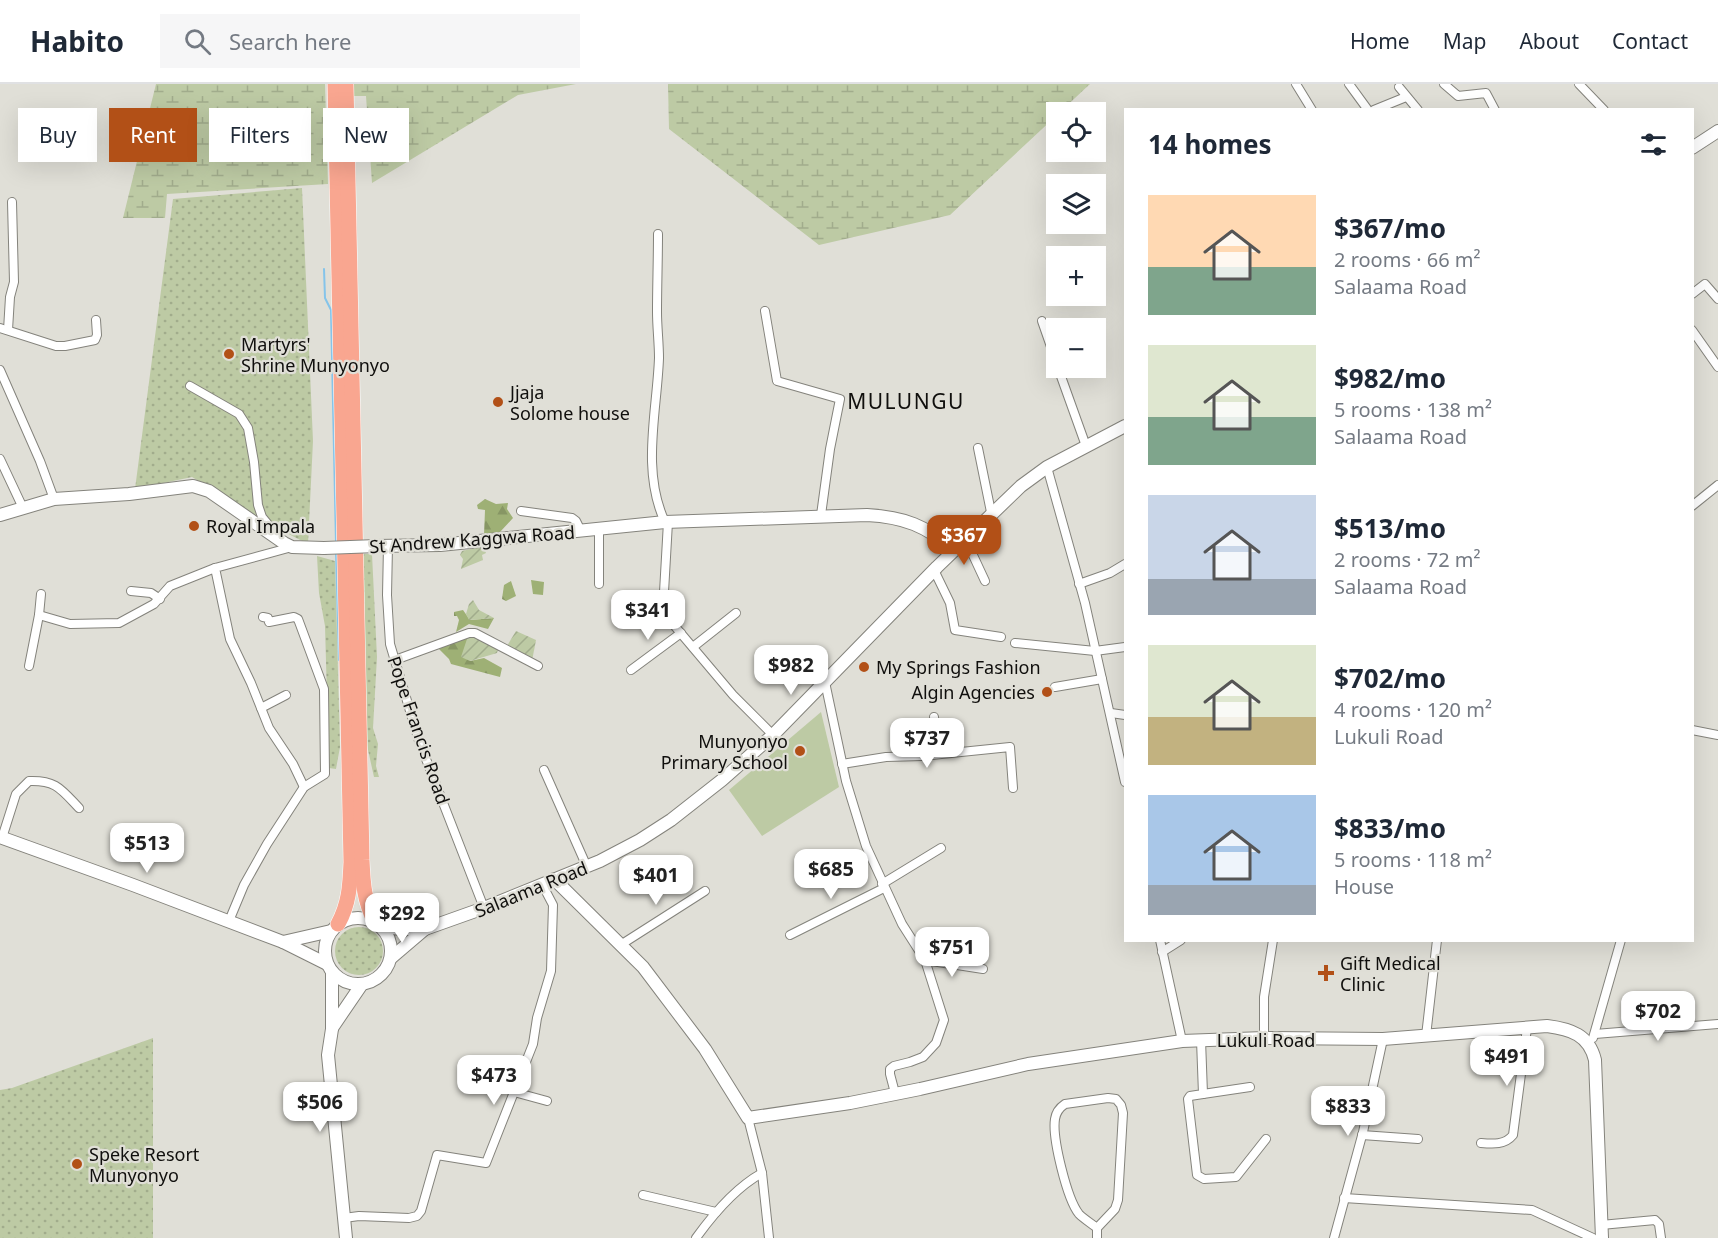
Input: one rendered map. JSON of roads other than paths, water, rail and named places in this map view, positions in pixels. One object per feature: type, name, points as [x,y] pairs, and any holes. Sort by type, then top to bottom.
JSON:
[{"type":"highway","points":[[335,84],[342,94],[362,860],[364,893],[368,909],[378,924]]},
{"type":"highway","points":[[335,928],[345,911],[350,893],[351,862],[342,94]]},
{"type":"street","points":[[1296,84],[1311,108]]},
{"type":"street","points":[[1349,84],[1367,108]]},
{"type":"street","points":[[1444,84],[1458,96],[1486,93],[1494,108]]},
{"type":"street","points":[[1579,84],[1602,108]]},
{"type":"street","points":[[1399,87],[1416,108]]},
{"type":"street","points":[[1379,108],[1406,97]]},
{"type":"street","points":[[1694,147],[1718,130]]},
{"type":"street","points":[[12,202],[14,282],[4,329],[56,346],[65,346],[95,340],[96,320]]},
{"type":"street","points":[[658,234],[659,340],[652,468],[655,495],[666,522],[664,592],[660,607],[734,695],[773,735]]},
{"type":"street","points":[[1694,292],[1705,284],[1718,299]]},
{"type":"street","points":[[765,311],[777,381],[840,399],[821,515]]},
{"type":"street","points":[[1042,321],[1046,332]]},
{"type":"street","points":[[1694,333],[1718,367]]},
{"type":"street","points":[[0,372],[40,460],[54,499]]},
{"type":"street","points":[[1062,378],[1086,446]]},
{"type":"street","points":[[190,386],[240,414],[248,428],[258,506],[262,517],[288,545]]},
{"type":"street","name":"Salaama Road","points":[[378,924],[402,929],[425,929],[586,867],[639,840],[671,820],[722,780],[773,735],[991,512],[1047,467],[1124,427]]},
{"type":"street","points":[[978,448],[991,512]]},
{"type":"street","points":[[0,459],[23,508]]},
{"type":"street","points":[[1047,467],[1080,584],[1124,777]]},
{"type":"street","points":[[1694,504],[1718,485]]},
{"type":"street","points":[[0,515],[54,499],[129,494],[193,486],[208,491],[288,545]]},
{"type":"street","points":[[521,512],[572,518],[581,531]]},
{"type":"street","name":"St Andrew Kaggwa Road","points":[[288,545],[324,548],[440,544],[666,522],[821,515],[881,516],[904,520],[929,530],[954,549]]},
{"type":"street","points":[[599,529],[599,584]]},
{"type":"street","points":[[965,538],[985,581]]},
{"type":"street","points":[[39,615],[70,624],[119,623],[154,604],[170,586],[215,568],[288,545]]},
{"type":"street","name":"Pope Francis Road","points":[[383,546],[387,627],[395,660],[419,741],[484,908]]},
{"type":"street","points":[[1080,584],[1110,573],[1124,565]]},
{"type":"street","points":[[215,568],[230,639],[269,728],[293,764],[304,787]]},
{"type":"street","points":[[934,570],[950,603],[955,630],[1001,637]]},
{"type":"street","points":[[131,591],[151,593],[160,599]]},
{"type":"street","points":[[29,666],[41,594]]},
{"type":"street","points":[[693,646],[736,613]]},
{"type":"street","points":[[228,921],[244,885],[267,844],[304,787],[325,774],[324,689],[298,619],[294,617],[269,622],[268,618],[263,617]]},
{"type":"street","points":[[395,660],[469,633],[475,633],[538,666]]},
{"type":"street","points":[[631,670],[681,633]]},
{"type":"street","points":[[1015,643],[1095,651],[1124,647]]},
{"type":"street","points":[[1055,687],[1102,679]]},
{"type":"street","points":[[825,681],[842,764],[866,846],[902,924],[925,960],[944,1020],[936,1043],[923,1057],[894,1065],[890,1069],[895,1093]]},
{"type":"street","points":[[261,708],[286,695]]},
{"type":"street","points":[[1111,713],[1124,715]]},
{"type":"street","points":[[934,717],[939,754]]},
{"type":"street","points":[[1694,730],[1718,735]]},
{"type":"street","points":[[842,764],[893,756],[1010,747],[1013,788]]},
{"type":"street","points":[[544,770],[586,867]]},
{"type":"street","points":[[79,808],[55,785],[45,781],[29,781],[16,794],[1,838],[283,942],[330,968],[345,982],[362,984],[372,982],[381,976],[391,958],[389,938],[378,924],[356,918],[335,928],[283,942]]},
{"type":"street","points":[[790,935],[883,886],[942,848]]},
{"type":"street","points":[[554,879],[643,967],[705,1049],[748,1118],[762,1173],[770,1238]]},
{"type":"street","points":[[344,1218],[417,1216],[421,1211],[437,1155],[486,1163],[532,1044],[537,1018],[552,971],[554,905],[542,884]]},
{"type":"street","points":[[622,944],[705,891]]},
{"type":"street","points":[[335,928],[325,947],[330,968],[332,1029],[328,1055],[346,1238]]},
{"type":"street","name":"Salaama Road","points":[[391,958],[425,929]]},
{"type":"street","points":[[1160,942],[1182,1041]]},
{"type":"street","points":[[1162,952],[1178,942]]},
{"type":"street","points":[[1264,1038],[1264,997],[1273,942]]},
{"type":"street","points":[[1426,1036],[1437,942]]},
{"type":"street","points":[[1621,942],[1592,1039],[1597,1073],[1601,1232],[1655,1220],[1659,1224],[1661,1238]]},
{"type":"street","points":[[925,960],[983,969]]},
{"type":"street","points":[[332,1029],[362,984]]},
{"type":"street","points":[[1592,1039],[1718,1024]]},
{"type":"street","name":"Lukuli Road","points":[[748,1118],[850,1103],[1028,1064],[1182,1041],[1264,1038],[1383,1039],[1547,1026],[1592,1039]]},
{"type":"street","points":[[1481,1143],[1500,1143],[1513,1135],[1527,1028]]},
{"type":"street","points":[[1334,1238],[1362,1135],[1383,1039]]},
{"type":"street","points":[[1201,1041],[1203,1094]]},
{"type":"street","points":[[1250,1087],[1190,1096],[1188,1099],[1197,1175],[1221,1179],[1236,1177],[1266,1139]]},
{"type":"street","points":[[514,1092],[547,1101]]},
{"type":"street","points":[[1108,1098],[1116,1100],[1121,1105],[1123,1113],[1120,1191],[1115,1209],[1097,1233],[1079,1214],[1071,1198],[1054,1130],[1056,1116],[1060,1107],[1065,1104],[1108,1098]]},
{"type":"street","points":[[1362,1135],[1418,1139]]},
{"type":"street","points":[[696,1238],[716,1212],[745,1184],[762,1173]]},
{"type":"street","points":[[643,1195],[716,1212]]},
{"type":"street","points":[[1344,1198],[1532,1210],[1593,1238]]},
{"type":"waterway","points":[[324,269],[325,298],[331,310],[336,543]]},
{"type":"waterway","points":[[336,551],[339,660]]},
{"type":"place","name":"Martyrs' Shrine Munyonyo","points":[[229,354]]},
{"type":"place","name":"Jjaja Solome house","points":[[498,402]]},
{"type":"place","name":"Royal Impala","points":[[194,526]]},
{"type":"place","name":"My Springs Fashion","points":[[864,667]]},
{"type":"place","name":"Algin Agencies","points":[[1047,692]]},
{"type":"place","name":"Munyonyo Primary School","points":[[800,751]]},
{"type":"place","name":"Gift Medical Clinic","points":[[1326,973]]},
{"type":"place","name":"Speke Resort Munyonyo","points":[[77,1164]]},
{"type":"district","name":"MULUNGU","points":[[906,401]]}]
